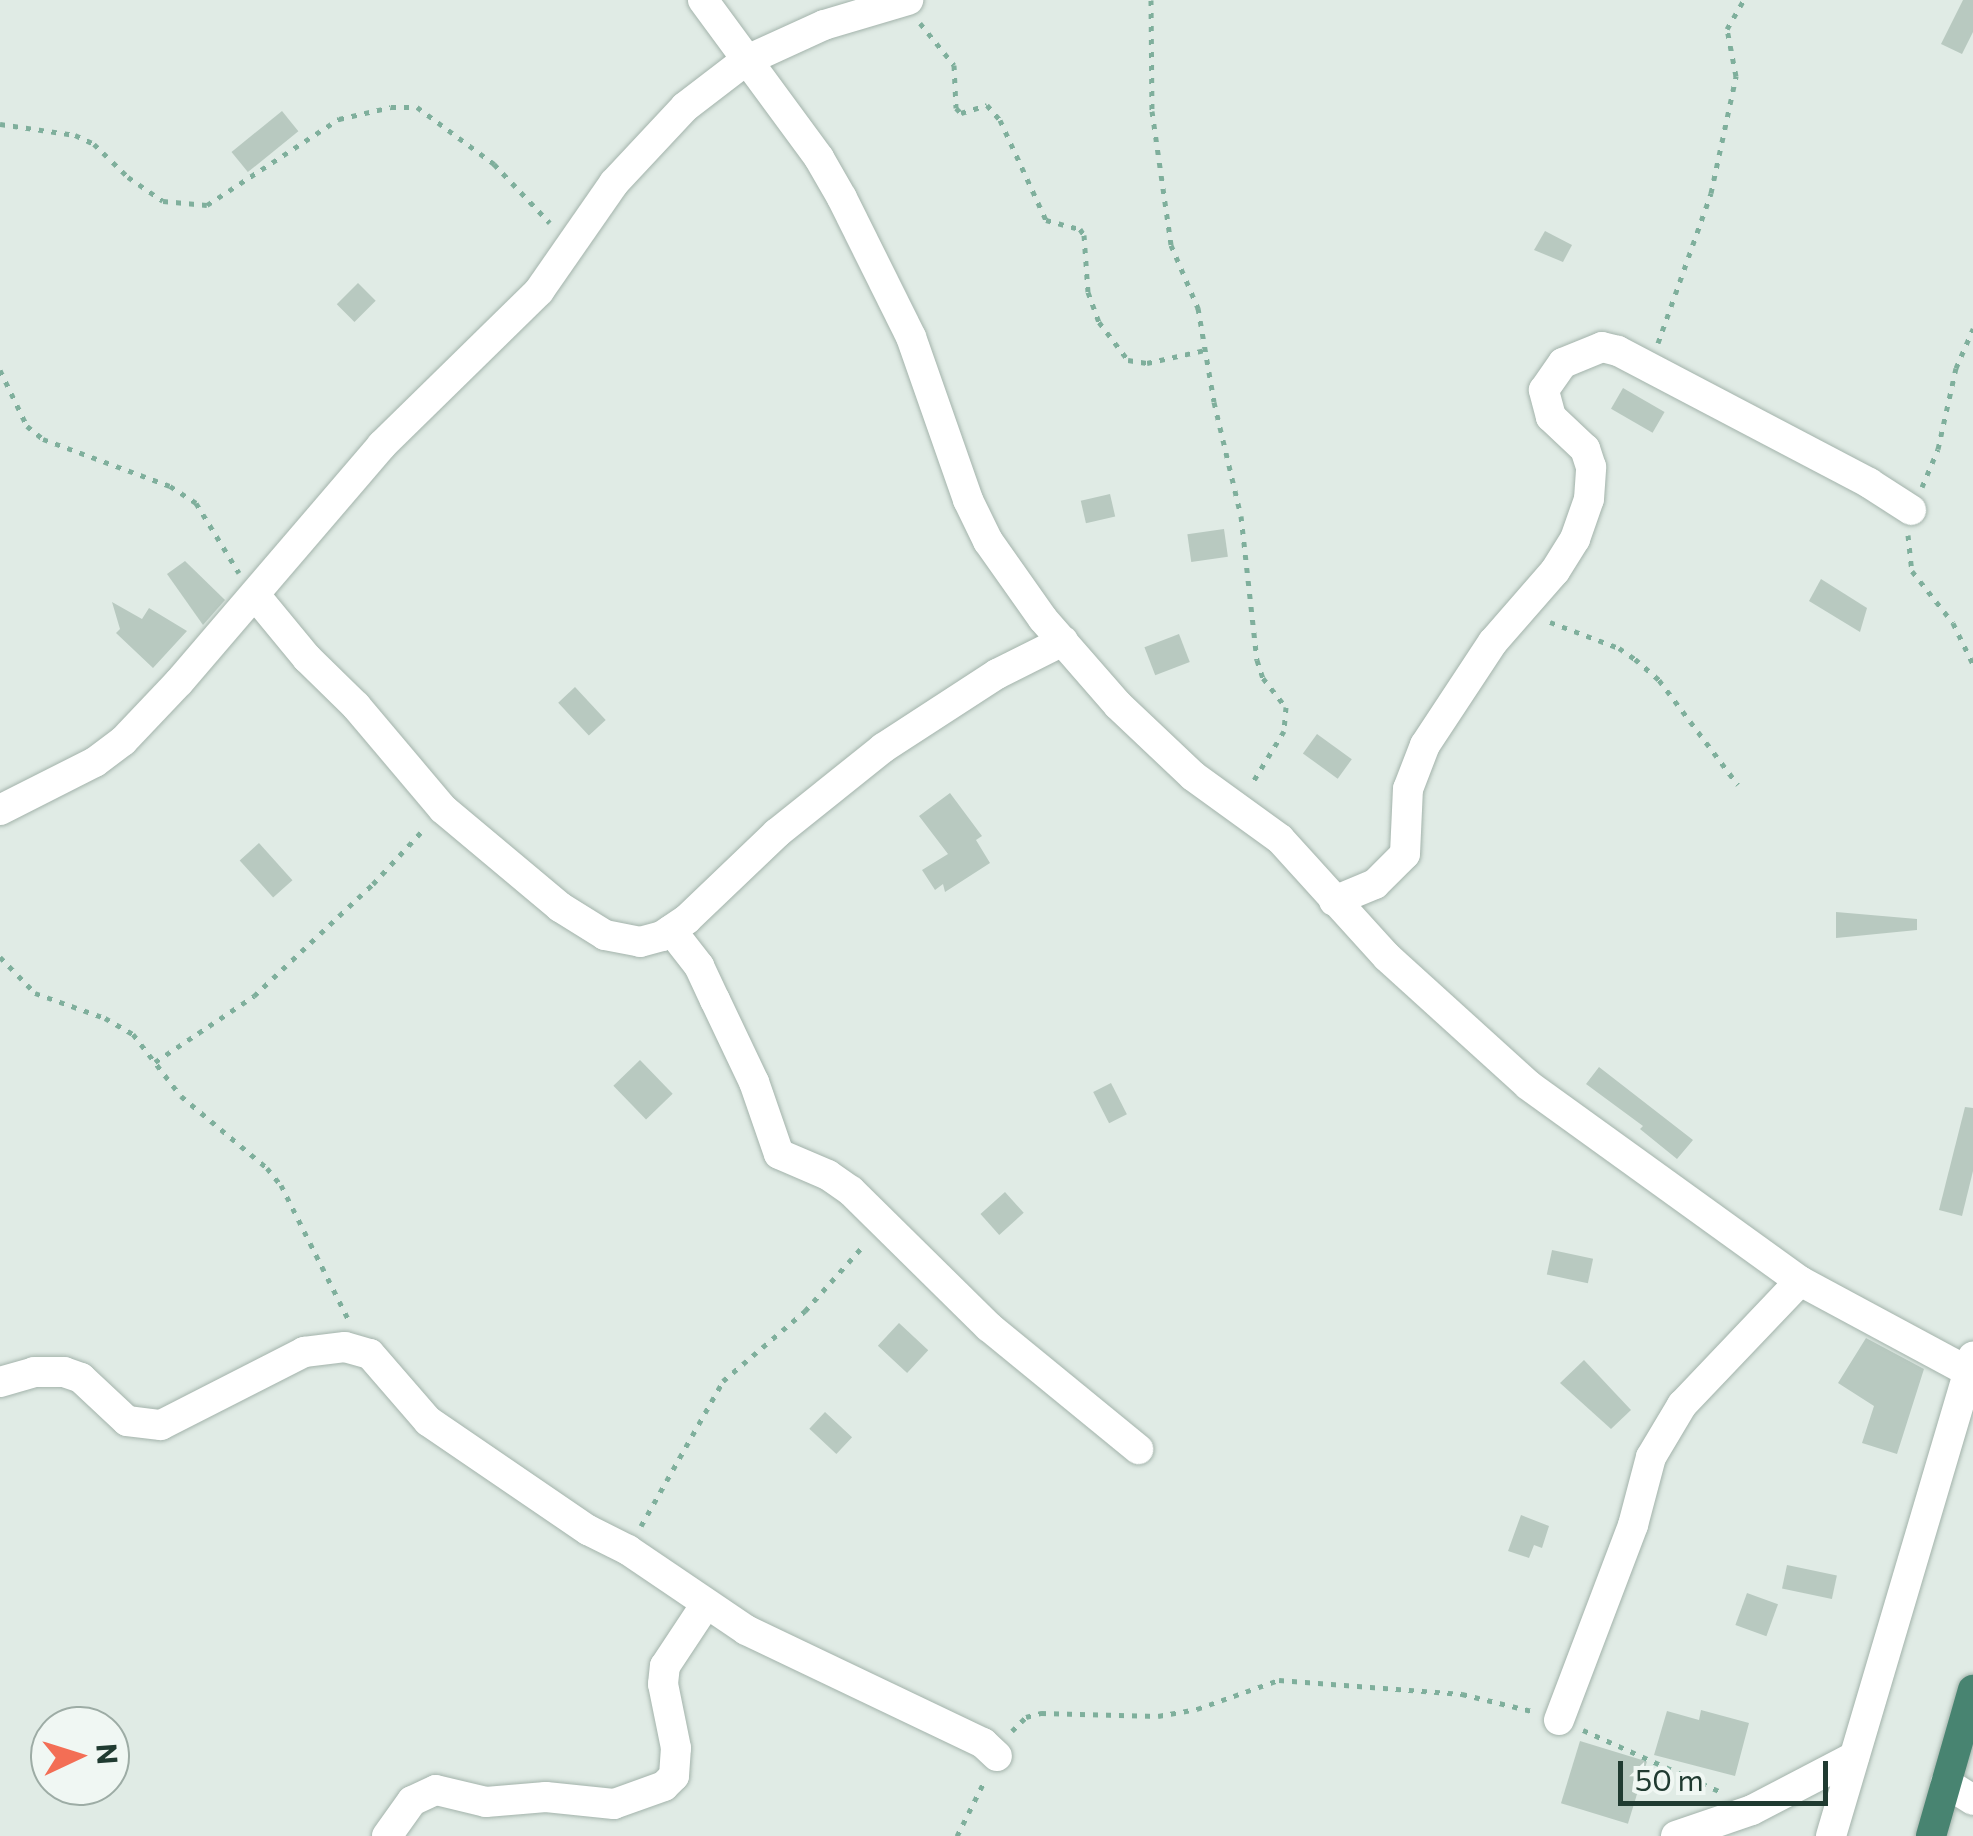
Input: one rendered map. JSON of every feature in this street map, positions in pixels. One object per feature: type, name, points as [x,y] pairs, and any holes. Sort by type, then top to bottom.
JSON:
[{"type":"highway","points":[[1930,1836],[1973,1690]]},
{"type":"street","points":[[702,0],[819,158],[842,198],[911,337],[968,500],[988,541],[1118,705],[1192,776],[1280,839],[1398,968],[1528,1085],[1800,1281],[1971,1365],[1830,1836]]},
{"type":"street","points":[[0,810],[96,762],[123,741],[382,445],[539,291],[593,211],[684,107],[745,62],[824,25],[894,2]]},
{"type":"street","points":[[1334,902],[1375,884],[1404,854],[1413,767],[1493,642],[1555,571],[1575,539],[1589,499],[1592,467],[1584,450],[1551,417],[1544,390],[1550,376],[1563,363],[1602,347],[1650,368],[1869,483],[1911,510]]},
{"type":"street","points":[[254,595],[307,658],[356,706],[442,809],[526,880],[605,935],[640,942],[672,930],[792,820],[883,748],[997,674],[1064,641]]},
{"type":"street","points":[[672,930],[699,966],[754,1082],[779,1154],[828,1175],[882,1222],[989,1328],[1138,1449]]},
{"type":"street","points":[[1559,1720],[1633,1524],[1651,1457],[1682,1404],[1800,1281]]},
{"type":"street","points":[[0,1382],[34,1372],[64,1372],[82,1378],[127,1421],[161,1424],[320,1347],[345,1347],[370,1354],[428,1421],[588,1530],[628,1550],[746,1630],[983,1743],[996,1756]]},
{"type":"street","points":[[387,1836],[412,1801],[436,1790],[486,1802],[546,1796],[614,1804],[664,1786],[674,1776],[676,1748],[662,1684],[666,1666],[706,1604]]},
{"type":"street","points":[[1676,1836],[1752,1810],[1854,1757]]},
{"type":"street","points":[[1946,1783],[1973,1800]]},
{"type":"path","points":[[1151,0],[1152,110],[1171,246],[1198,308],[1241,516],[1257,660],[1263,678],[1286,708],[1284,731],[1238,807]]},
{"type":"path","points":[[1650,368],[1712,193],[1736,76],[1727,29],[1744,0]]},
{"type":"path","points":[[894,2],[954,64],[956,108],[960,113],[988,105],[1000,120],[1046,220],[1080,229],[1084,235],[1088,292],[1099,322],[1128,360],[1146,363],[1206,350]]},
{"type":"path","points":[[0,124],[75,135],[94,144],[128,177],[163,201],[207,205],[339,119],[391,107],[417,107],[494,164],[572,245]]},
{"type":"path","points":[[1963,352],[1973,350]]},
{"type":"path","points":[[0,370],[27,426],[43,439],[170,486],[196,503],[254,595]]},
{"type":"path","points":[[1519,610],[1619,648],[1636,659],[1659,680],[1738,785]]},
{"type":"path","points":[[155,1062],[245,1004],[373,884],[442,809]]},
{"type":"path","points":[[0,958],[34,993],[124,1027],[206,1120],[252,1154],[281,1184],[343,1312],[370,1354]]},
{"type":"path","points":[[628,1550],[724,1382],[834,1283],[882,1222]]},
{"type":"path","points":[[957,1836],[996,1756],[1026,1717],[1041,1712],[1158,1716],[1196,1709],[1279,1680],[1483,1697],[1559,1720],[1708,1784],[1752,1810]]},
{"type":"building","points":[[1963,0],[1973,0],[1973,32],[1962,54],[1941,44]]},
{"type":"building","points":[[282,111],[298,131],[248,172],[231,152]]},
{"type":"building","points":[[1545,231],[1572,245],[1563,262],[1534,250]]},
{"type":"building","points":[[358,283],[376,301],[354,322],[337,304]]},
{"type":"building","points":[[1623,388],[1665,412],[1653,433],[1611,409]]},
{"type":"building","points":[[1110,494],[1115,516],[1086,523],[1081,501]]},
{"type":"building","points":[[1224,529],[1228,557],[1191,562],[1187,534]]},
{"type":"building","points":[[185,561],[225,600],[203,625],[167,574]]},
{"type":"building","points":[[1821,579],[1867,608],[1860,632],[1809,601]]},
{"type":"building","points":[[112,602],[142,619],[149,608],[187,631],[153,668],[116,633],[120,629]]},
{"type":"building","points":[[1179,634],[1190,662],[1155,675],[1144,647]]},
{"type":"building","points":[[575,687],[606,720],[589,736],[558,703]]},
{"type":"building","points":[[1317,734],[1352,759],[1338,779],[1303,753]]},
{"type":"building","points":[[950,793],[982,836],[976,840],[990,863],[945,892],[943,884],[935,890],[922,870],[948,854],[919,816]]},
{"type":"building","points":[[259,843],[292,880],[273,898],[240,860]]},
{"type":"building","points":[[1836,912],[1917,919],[1917,930],[1836,938]]},
{"type":"building","points":[[640,1060],[673,1094],[646,1120],[613,1086]]},
{"type":"building","points":[[1599,1067],[1693,1140],[1677,1159],[1640,1129],[1643,1126],[1586,1084]]},
{"type":"building","points":[[1111,1083],[1127,1114],[1109,1123],[1093,1092]]},
{"type":"building","points":[[1965,1107],[1973,1108],[1973,1171],[1962,1216],[1939,1210]]},
{"type":"building","points":[[1005,1192],[1024,1213],[999,1235],[980,1214]]},
{"type":"building","points":[[1552,1250],[1593,1259],[1588,1283],[1547,1274]]},
{"type":"building","points":[[899,1323],[928,1350],[907,1373],[878,1346]]},
{"type":"building","points":[[1866,1338],[1924,1369],[1897,1454],[1862,1443],[1874,1406],[1838,1383]]},
{"type":"building","points":[[1584,1360],[1631,1410],[1611,1429],[1560,1383]]},
{"type":"building","points":[[825,1412],[852,1437],[836,1454],[809,1429]]},
{"type":"building","points":[[1521,1515],[1549,1526],[1542,1548],[1534,1545],[1529,1558],[1508,1551]]},
{"type":"building","points":[[1787,1565],[1837,1576],[1832,1599],[1782,1588]]},
{"type":"building","points":[[1747,1593],[1778,1604],[1766,1636],[1735,1625]]},
{"type":"building","points":[[1701,1710],[1749,1723],[1735,1776],[1654,1755],[1667,1711],[1699,1720]]},
{"type":"building","points":[[1580,1741],[1647,1761],[1628,1824],[1561,1803]]}]
